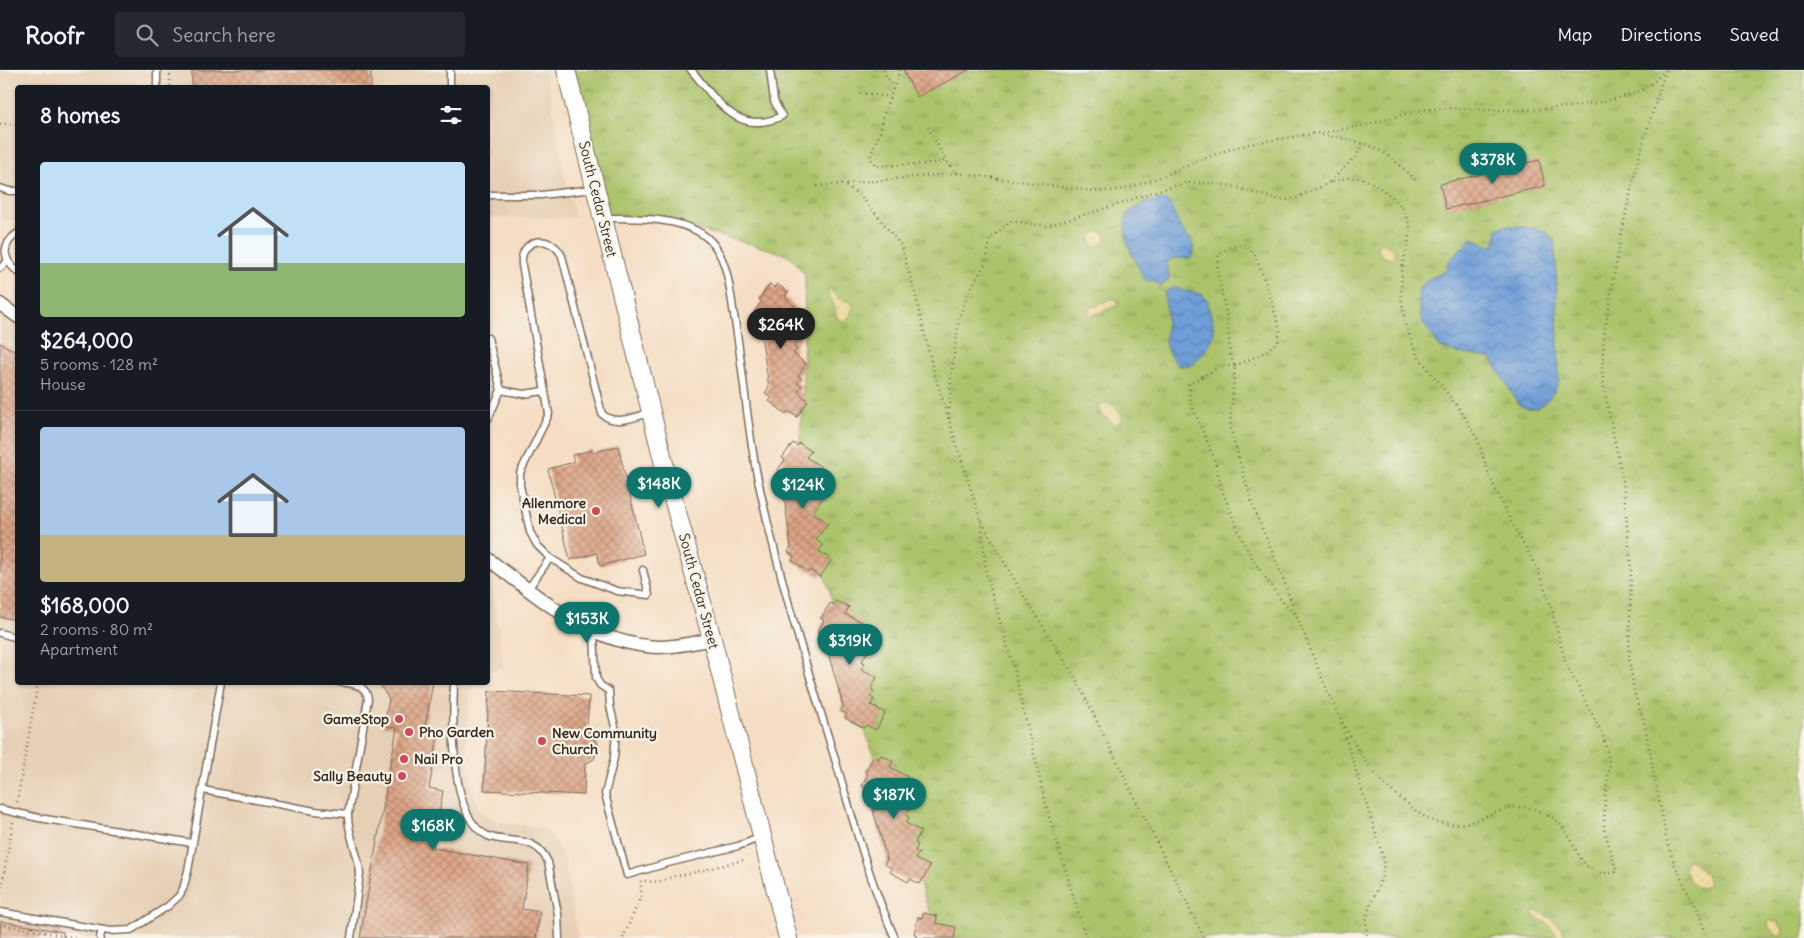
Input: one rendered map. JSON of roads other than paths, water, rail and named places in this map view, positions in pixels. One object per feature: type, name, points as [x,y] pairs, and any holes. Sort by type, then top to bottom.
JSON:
[{"type":"main road","name":"South Cedar Street","points":[[566,70],[668,480],[712,640],[788,938]]},
{"type":"street","points":[[0,304],[15,315]]},
{"type":"street","points":[[490,560],[558,612],[594,632],[619,641],[654,646],[675,646],[712,640]]},
{"type":"lane","points":[[157,70],[157,85]]},
{"type":"lane","points":[[450,70],[450,85]]},
{"type":"lane","points":[[691,70],[730,112],[744,121],[759,123],[769,122],[782,116],[774,101],[771,71]]},
{"type":"lane","points":[[0,188],[15,191]]},
{"type":"lane","points":[[490,195],[541,195],[595,188]]},
{"type":"lane","points":[[602,218],[650,219],[689,227],[705,236],[715,246],[720,256],[728,282],[736,324],[757,475],[779,566],[812,684],[862,847],[875,889],[894,938]]},
{"type":"lane","points":[[15,235],[7,244],[5,254],[7,262],[15,269]]},
{"type":"lane","points":[[643,570],[649,594],[629,593],[606,588],[582,578],[550,558],[537,545],[530,532],[519,480],[523,466],[549,414],[521,262],[522,254],[533,243],[541,242],[554,245],[562,256],[602,414],[607,418],[618,420],[652,412]]},
{"type":"lane","points":[[0,268],[7,262]]},
{"type":"lane","points":[[490,346],[501,390],[490,415]]},
{"type":"lane","points":[[501,390],[524,394],[544,391]]},
{"type":"lane","points":[[528,589],[550,558]]},
{"type":"lane","points":[[594,632],[595,676],[600,685],[609,690],[610,706],[616,731],[614,758],[605,794],[627,875],[738,846],[762,837]]},
{"type":"lane","points":[[0,633],[15,637]]},
{"type":"lane","points":[[0,912],[102,930],[131,930],[168,906],[179,896],[183,888],[203,790],[220,685]]},
{"type":"lane","points":[[351,938],[360,874],[359,863],[348,823],[348,814],[368,699],[367,693],[361,686],[356,685]]},
{"type":"lane","points":[[454,685],[452,730],[456,770],[468,816],[472,824],[489,837],[523,842],[539,849],[545,855],[558,914],[559,938]]},
{"type":"lane","points":[[203,790],[315,811],[348,814]]},
{"type":"lane","points":[[0,809],[192,843]]},
{"type":"lane","points":[[100,938],[102,930]]},
{"type":"water","points":[[1157,199],[1168,201],[1194,250],[1194,255],[1190,258],[1170,259],[1167,264],[1168,279],[1160,286],[1153,281],[1146,281],[1137,266],[1126,236],[1125,226],[1126,218],[1131,211]]},
{"type":"water","points":[[1505,226],[1519,226],[1546,231],[1554,241],[1559,381],[1549,399],[1539,407],[1526,408],[1519,405],[1491,358],[1456,353],[1440,347],[1423,323],[1419,308],[1419,288],[1429,279],[1446,271],[1448,262],[1472,238],[1495,246],[1497,229]]},
{"type":"water","points":[[1173,287],[1202,294],[1206,298],[1213,324],[1214,333],[1209,346],[1198,359],[1186,366],[1179,366],[1173,359],[1167,348],[1165,337],[1167,315],[1165,292]]},
{"type":"place","name":"Allenmore Medical","points":[[596,511]]},
{"type":"place","name":"GameStop","points":[[399,719]]},
{"type":"place","name":"Pho Garden","points":[[409,732]]},
{"type":"place","name":"New Community Church","points":[[542,741]]},
{"type":"place","name":"Nail Pro","points":[[404,759]]},
{"type":"place","name":"Sally Beauty","points":[[402,776]]}]
